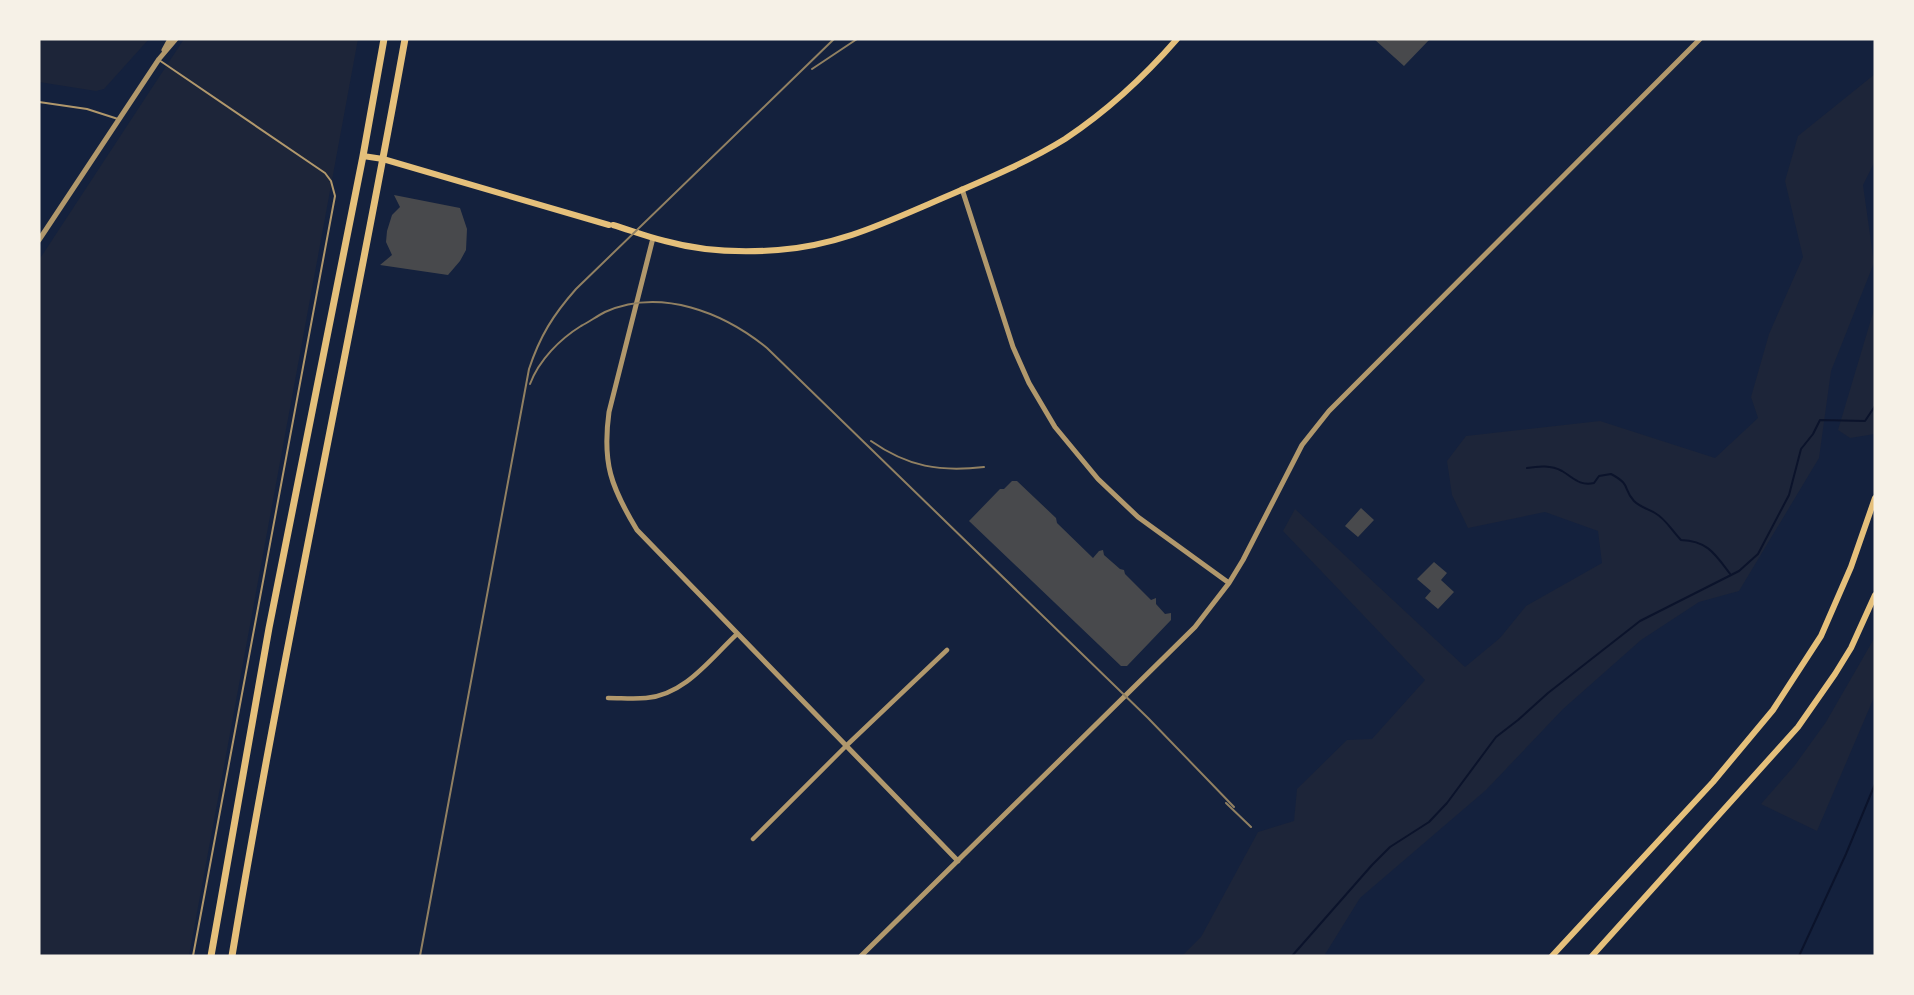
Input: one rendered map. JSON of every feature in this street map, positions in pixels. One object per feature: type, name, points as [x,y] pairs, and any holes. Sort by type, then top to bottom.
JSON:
[{"type":"main road","points":[[211,956],[268,628],[363,156],[384,39]]},
{"type":"main road","points":[[232,956],[271,737],[405,39]]},
{"type":"main road","points":[[363,156],[383,159],[665,242],[737,251],[779,250],[816,245],[856,235],[1026,160],[1065,138],[1109,106],[1138,81],[1177,39]]},
{"type":"main road","points":[[1552,956],[1713,782],[1773,710],[1821,636],[1851,567],[1875,498]]},
{"type":"main road","points":[[1592,956],[1798,727],[1845,657],[1875,595]]},
{"type":"street","points":[[39,240],[170,39]]},
{"type":"street","points":[[159,59],[176,39]]},
{"type":"street","points":[[861,956],[1195,627],[1229,583],[1298,452],[1329,411],[1700,39]]},
{"type":"street","points":[[962,189],[1013,347],[1029,383],[1055,427],[1098,479],[1138,517],[1229,583]]},
{"type":"street","points":[[653,238],[609,412],[605,440],[609,470],[619,500],[637,530],[958,861]]},
{"type":"street","points":[[608,698],[648,698],[668,693],[685,684],[737,633]]},
{"type":"street","points":[[753,839],[947,650]]},
{"type":"lane","points":[[159,59],[325,173],[331,182],[335,196],[193,956]]},
{"type":"lane","points":[[39,102],[87,109],[118,119]]},
{"type":"shaded area","points":[[39,39],[149,39],[104,89],[96,91],[39,82]]},
{"type":"shaded area","points":[[184,39],[358,39],[189,956],[39,956],[39,260]]},
{"type":"shaded area","points":[[1875,74],[1875,161],[1863,185],[1874,263],[1831,371],[1819,458],[1739,591],[1699,602],[1641,640],[1563,709],[1486,790],[1360,898],[1324,956],[1182,956],[1201,937],[1258,832],[1294,821],[1297,789],[1347,740],[1372,739],[1425,680],[1283,531],[1295,509],[1465,667],[1500,638],[1526,606],[1602,563],[1598,531],[1545,512],[1468,528],[1452,495],[1447,461],[1466,436],[1600,421],[1715,458],[1758,418],[1751,397],[1769,334],[1803,257],[1785,181],[1798,136]]},
{"type":"shaded area","points":[[1875,306],[1875,434],[1850,438],[1838,430]]},
{"type":"shaded area","points":[[1875,637],[1875,695],[1817,831],[1761,804],[1795,765],[1826,722]]},
{"type":"building","points":[[1374,39],[1430,39],[1404,66]]},
{"type":"building","points":[[394,195],[460,208],[467,229],[466,250],[448,275],[380,265],[392,255],[386,242],[392,215],[400,207]]},
{"type":"building","points":[[1012,481],[1017,481],[1056,518],[1057,523],[1093,558],[1103,550],[1104,555],[1124,570],[1125,574],[1151,600],[1156,598],[1156,604],[1165,614],[1171,613],[1171,620],[1127,666],[1121,666],[969,521],[1000,489],[1004,489]]},
{"type":"building","points":[[1361,508],[1374,520],[1358,537],[1345,526]]},
{"type":"building","points":[[1434,562],[1447,573],[1441,580],[1454,592],[1438,609],[1425,598],[1431,591],[1417,579]]},
{"type":"waterway","points":[[1292,956],[1390,847],[1429,822],[1447,803],[1496,737],[1640,621],[1739,571],[1758,554],[1789,495],[1801,449],[1813,434],[1820,420],[1865,421],[1875,406]]},
{"type":"waterway","points":[[1527,468],[1540,466],[1554,468],[1584,483],[1594,483],[1599,476],[1611,474],[1624,484],[1630,497],[1636,503],[1659,516],[1681,540],[1698,543],[1710,550],[1731,575]]},
{"type":"waterway","points":[[1799,956],[1875,784]]},
{"type":"railway","points":[[420,956],[529,369],[538,346],[554,317],[576,289],[834,39]]},
{"type":"railway","points":[[812,69],[857,39]]},
{"type":"railway","points":[[530,384],[539,367],[565,337],[605,312],[626,305],[648,302],[670,303],[691,308],[712,315],[750,335],[767,348],[1148,718],[1234,807]]},
{"type":"railway","points":[[871,441],[898,457],[925,466],[953,469],[984,467]]},
{"type":"railway","points":[[1226,803],[1251,827]]}]
